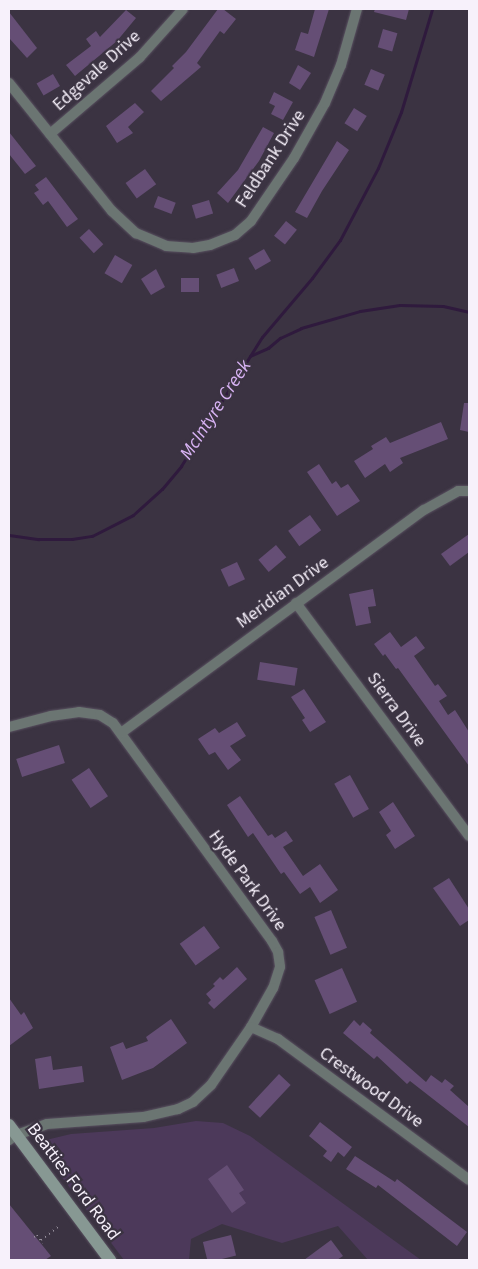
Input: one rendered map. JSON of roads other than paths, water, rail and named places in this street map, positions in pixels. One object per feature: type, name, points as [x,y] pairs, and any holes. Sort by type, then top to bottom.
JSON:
[{"type":"main road","name":"Beatties Ford Road","points":[[11,1133],[110,1260]]},
{"type":"street","name":"Edgevale Drive","points":[[50,134],[140,57],[183,9]]},
{"type":"street","name":"Feldbank Drive","points":[[9,84],[112,211],[136,233],[153,242],[180,248],[193,248],[223,240],[242,229],[263,206],[311,130],[341,65],[357,9]]},
{"type":"street","name":"Meridian Drive","points":[[121,733],[446,496],[458,491],[469,491]]},
{"type":"street","name":"Sierra Drive","points":[[296,604],[469,836]]},
{"type":"street","name":"Hyde Park Drive","points":[[9,727],[66,713],[89,713],[109,720],[121,733],[262,926],[278,952],[280,968],[278,977],[250,1027],[211,1085],[193,1102],[178,1109],[143,1117],[47,1124],[11,1133]]},
{"type":"street","name":"Crestwood Drive","points":[[250,1027],[278,1040],[469,1180]]},
{"type":"waterway","points":[[9,535],[39,539],[72,539],[92,536],[133,515],[162,489],[181,466],[262,337],[312,278],[340,240],[378,168],[401,112],[432,9]]},
{"type":"waterway","name":"McIntyre Creek","points":[[250,356],[268,348],[280,338],[301,328],[360,311],[400,305],[443,306],[469,312]]}]
